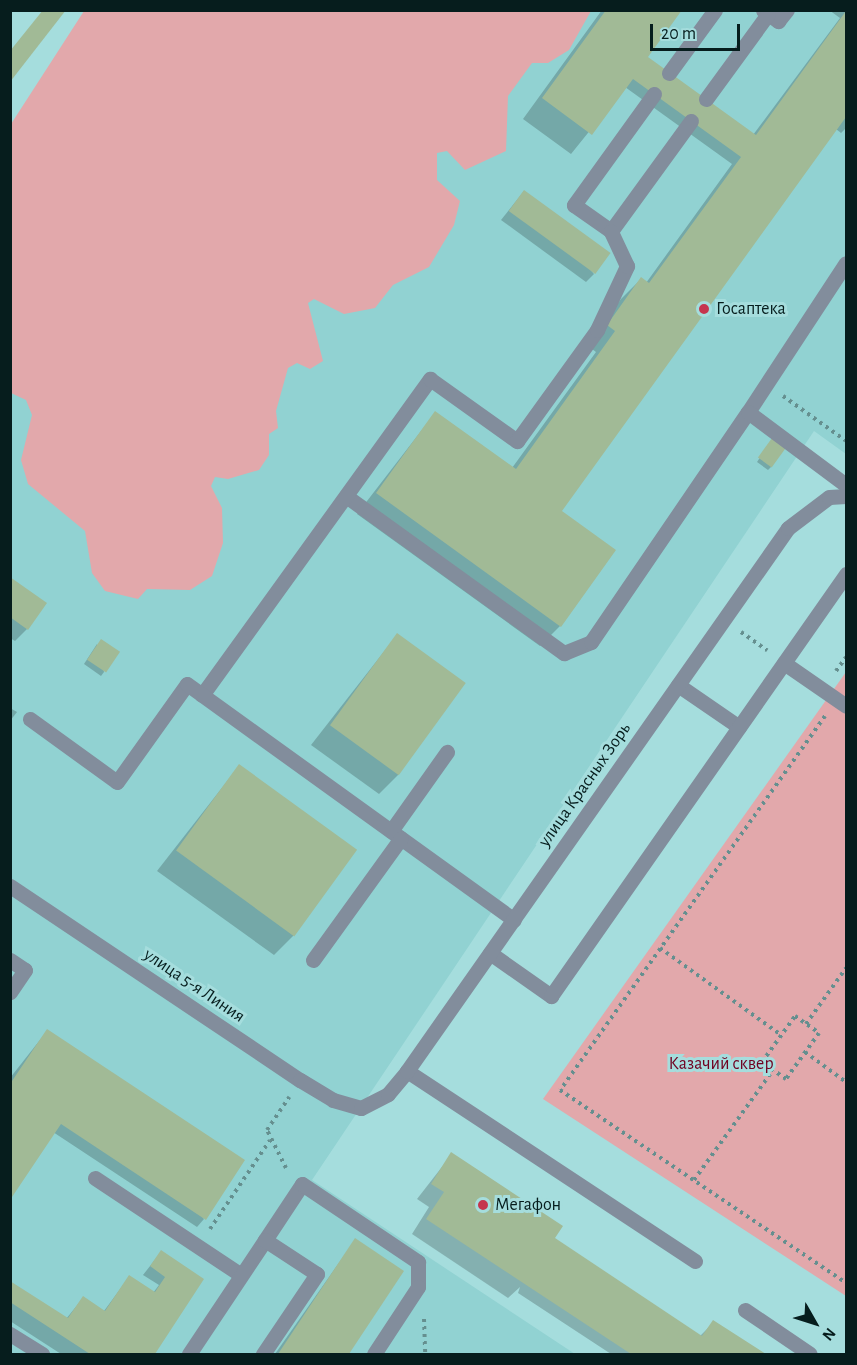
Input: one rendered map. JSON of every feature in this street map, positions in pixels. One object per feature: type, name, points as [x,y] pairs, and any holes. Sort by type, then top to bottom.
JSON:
[{"type":"street","points":[[669,73],[715,10]]},
{"type":"street","points":[[706,99],[766,12],[778,21],[786,10]]},
{"type":"street","points":[[202,695],[430,379],[517,441],[597,330],[627,266],[611,231],[574,205],[654,94]]},
{"type":"street","points":[[611,231],[691,121]]},
{"type":"street","points":[[346,496],[564,653],[579,651],[591,642],[767,385],[846,263]]},
{"type":"street","points":[[748,412],[846,485]]},
{"type":"street","name":"улица Красных Зорь","points":[[361,1108],[388,1094],[407,1071],[788,528],[829,497],[846,496]]},
{"type":"street","points":[[490,953],[551,996],[846,574]]},
{"type":"street","points":[[784,663],[842,703]]},
{"type":"street","points":[[30,719],[117,782],[187,684],[514,920]]},
{"type":"street","points":[[678,685],[739,727]]},
{"type":"street","points":[[313,960],[396,835],[447,752]]},
{"type":"street","name":"улица 5-я Линия","points":[[10,886],[300,1080],[333,1100],[361,1108]]},
{"type":"street","points":[[10,960],[26,970],[10,992]]},
{"type":"street","points":[[407,1071],[695,1261]]},
{"type":"street","points":[[95,1178],[241,1275]]},
{"type":"street","points":[[189,1354],[302,1184],[411,1256],[421,1270],[418,1287],[374,1354]]},
{"type":"street","points":[[263,1354],[317,1274],[265,1240]]},
{"type":"street","points":[[745,1310],[810,1354]]},
{"type":"street","points":[[10,1334],[42,1354]]},
{"type":"path","points":[[767,385],[846,441]]},
{"type":"path","points":[[724,620],[784,663]]},
{"type":"path","points":[[842,703],[660,948],[560,1090],[846,1284]]},
{"type":"path","points":[[660,948],[781,1035]]},
{"type":"path","points":[[806,1024],[846,968]]},
{"type":"path","points":[[795,1016],[806,1024],[819,1033],[786,1079],[762,1062],[795,1016]]},
{"type":"path","points":[[806,1052],[846,1082]]},
{"type":"path","points":[[694,1180],[773,1070]]},
{"type":"path","points":[[300,1080],[267,1130],[270,1140],[302,1184]]},
{"type":"path","points":[[198,1247],[270,1140]]},
{"type":"shaded area","points":[[89,11],[846,11],[846,454],[814,431],[312,1180],[575,1354],[11,1354],[11,128]]},
{"type":"green space","points":[[84,11],[591,11],[569,50],[548,63],[532,63],[508,96],[506,151],[465,170],[447,151],[437,153],[437,180],[460,201],[454,225],[429,267],[393,285],[375,308],[344,314],[314,299],[308,303],[323,361],[310,369],[297,363],[288,368],[276,411],[278,428],[269,434],[269,455],[259,470],[228,479],[215,477],[211,486],[222,508],[223,543],[212,576],[190,590],[147,589],[138,599],[105,591],[92,573],[85,531],[28,484],[21,460],[32,415],[26,400],[11,393],[11,124]]},
{"type":"green space","name":"Казачий сквер","points":[[846,672],[846,1296],[543,1099]]},
{"type":"building","points":[[43,10],[66,10],[10,82],[10,51]]},
{"type":"building","points":[[606,10],[682,10],[648,57],[756,135],[846,11],[846,117],[562,511],[616,550],[561,627],[376,493],[435,411],[516,469],[615,331],[607,325],[641,277],[649,283],[741,157],[633,79],[592,135],[542,98]]},
{"type":"building","points":[[524,190],[611,253],[595,274],[509,211]]},
{"type":"building","points":[[772,438],[786,448],[772,467],[758,457]]},
{"type":"building","points":[[10,577],[47,603],[28,630],[10,617]]},
{"type":"building","points":[[397,633],[466,683],[399,775],[330,725]]},
{"type":"building","points":[[101,639],[120,652],[106,673],[87,660]]},
{"type":"building","points":[[239,764],[357,850],[294,936],[176,851]]},
{"type":"building","points":[[47,1029],[245,1160],[206,1220],[61,1124],[10,1200],[10,1084]]},
{"type":"building","points":[[451,1152],[563,1226],[555,1238],[702,1336],[713,1320],[766,1354],[631,1354],[426,1219],[444,1192],[431,1184]]},
{"type":"building","points":[[355,1238],[404,1271],[349,1354],[278,1354]]},
{"type":"building","points":[[161,1250],[204,1279],[155,1354],[90,1354],[10,1302],[10,1281],[68,1318],[83,1296],[105,1311],[129,1275],[155,1292],[165,1277],[150,1266]]},
{"type":"place","name":"Госаптека","points":[[704,309]]},
{"type":"place","name":"Мегафон","points":[[483,1205]]}]
